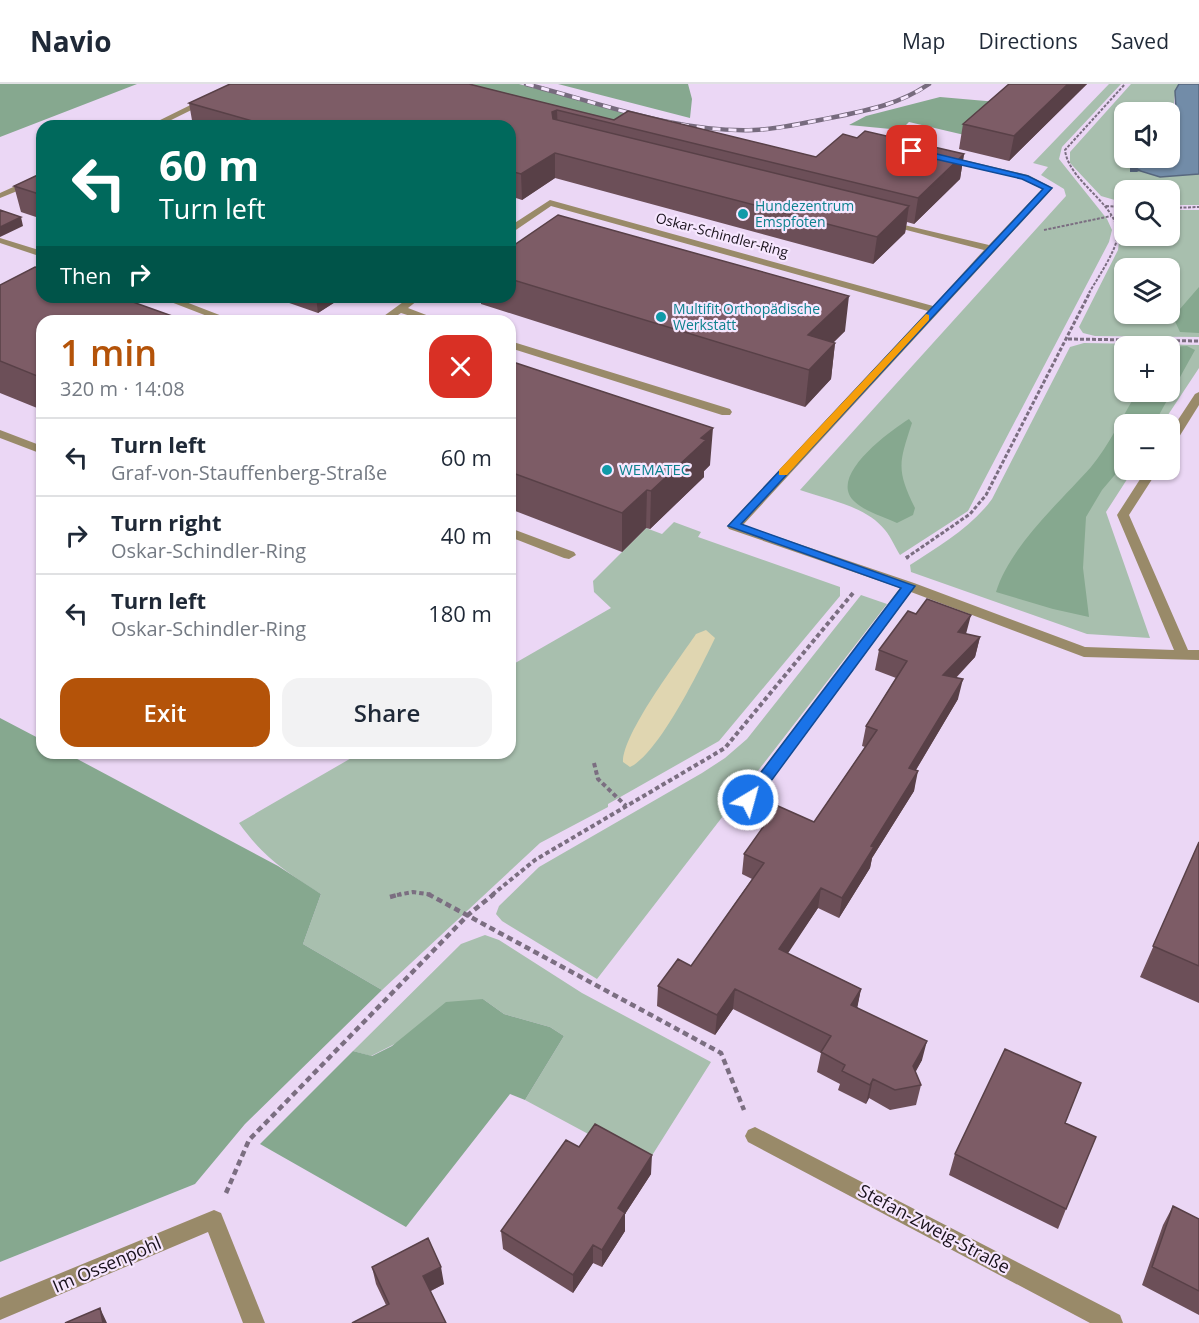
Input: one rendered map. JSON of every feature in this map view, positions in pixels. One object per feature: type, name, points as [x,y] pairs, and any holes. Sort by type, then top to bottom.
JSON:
[{"type":"street","points":[[165,120],[240,84]]},
{"type":"street","points":[[935,156],[1025,177],[1048,188],[933,309],[734,526],[909,586],[1084,652],[1199,655]]},
{"type":"street","points":[[2,196],[36,180]]},
{"type":"street","name":"Oskar-Schindler-Ring","points":[[516,227],[550,204],[933,309]]},
{"type":"street","points":[[877,220],[991,249]]},
{"type":"street","points":[[2,240],[36,252]]},
{"type":"street","points":[[180,303],[213,315]]},
{"type":"street","points":[[390,315],[408,303]]},
{"type":"street","points":[[399,309],[418,315]]},
{"type":"street","points":[[516,346],[726,412]]},
{"type":"street","points":[[1180,426],[1199,396]]},
{"type":"street","points":[[0,434],[36,448]]},
{"type":"street","points":[[1146,480],[1123,515],[1183,654]]},
{"type":"street","points":[[516,534],[569,555]]},
{"type":"street","points":[[748,800],[909,586]]},
{"type":"street","name":"Stefan-Zweig-Straße","points":[[755,1136],[1112,1323]]},
{"type":"street","points":[[214,1220],[254,1323]]},
{"type":"street","name":"Im Ossenpohl","points":[[0,1309],[214,1220]]},
{"type":"path","points":[[214,1220],[249,1140],[468,915],[535,860],[724,748],[850,595],[875,574],[914,554],[961,521],[986,495],[1068,339],[1117,239],[1117,232],[1106,206],[1064,160],[1065,150],[1125,84]]},
{"type":"path","points":[[1106,206],[1114,206]]},
{"type":"path","points":[[1180,208],[1199,207]]},
{"type":"path","points":[[1004,236],[1111,216]]},
{"type":"path","points":[[1068,339],[1199,341]]},
{"type":"path","points":[[594,764],[598,779],[626,806]]},
{"type":"path","points":[[390,897],[420,890],[438,896],[468,915],[721,1053],[755,1136]]},
{"type":"green space","points":[[0,84],[137,84],[44,120],[36,120],[36,123],[0,137]]},
{"type":"green space","points":[[457,84],[519,84],[674,122],[664,132]]},
{"type":"green space","points":[[558,84],[688,84],[692,99],[690,118]]},
{"type":"green space","points":[[1109,84],[1121,84],[1062,147],[1059,159],[1107,219],[1112,230],[1109,242],[968,511],[900,555],[885,530],[868,515],[857,509],[800,490],[1066,196],[1064,189],[1041,175],[1048,167],[1033,163]]},
{"type":"green space","points":[[1131,84],[1179,84],[1174,102],[1115,102]]},
{"type":"green space","points":[[940,97],[1009,103],[973,137],[909,122],[901,130],[849,125],[866,116]]},
{"type":"green space","points":[[1114,103],[1114,168],[1149,168],[1160,177],[1199,174],[1199,205],[1180,205],[1180,180],[1114,180],[1114,200],[1101,196],[1070,163],[1070,152]]},
{"type":"green space","points":[[1180,210],[1199,210],[1199,337],[1095,336],[1083,333],[1079,327],[1119,246],[1180,246]]},
{"type":"green space","points":[[1199,287],[1199,333],[1180,332],[1176,324],[1180,324],[1180,309]]},
{"type":"green space","points":[[1084,343],[1114,344],[1114,402],[1177,402],[1169,414],[1114,414],[1114,480],[1127,480],[1106,512],[1150,638],[1087,634],[911,572],[910,565],[964,528],[992,499],[1070,347]]},
{"type":"green space","points":[[1180,345],[1199,345],[1199,368],[1180,397]]},
{"type":"green space","points":[[1180,346],[1187,346],[1195,350],[1180,377]]},
{"type":"green space","points":[[1131,402],[1166,402],[1160,414],[1125,414]]},
{"type":"green space","points":[[909,419],[912,423],[902,457],[902,475],[915,508],[913,515],[897,523],[859,506],[848,492],[849,480],[854,468],[864,456]]},
{"type":"green space","points":[[1114,433],[1114,476],[1102,490],[1086,517],[1083,568],[1089,617],[996,592],[1012,558],[1024,541],[1091,467]]},
{"type":"green space","points":[[674,522],[701,532],[698,537],[840,587],[840,596],[719,741],[608,804],[608,807],[540,843],[382,990],[303,944],[321,894],[276,863],[257,846],[239,823],[350,759],[516,759],[516,663],[611,608],[594,592],[593,581],[646,528],[662,534]]},
{"type":"green space","points":[[861,595],[887,604],[597,979],[502,921],[496,914],[499,906],[539,867],[702,773],[725,758],[747,739]]},
{"type":"green space","points":[[0,718],[36,737],[36,759],[77,759],[278,866],[321,894],[303,944],[382,990],[245,1124],[195,1184],[0,1262]]},
{"type":"green space","points":[[485,935],[499,940],[582,993],[711,1062],[646,1165],[525,1100],[564,1036],[550,1027],[504,1014],[483,999],[371,1056],[353,1051],[461,944]]},
{"type":"green space","points":[[483,999],[504,1014],[550,1027],[564,1036],[525,1100],[510,1094],[406,1227],[260,1144],[353,1051],[372,1056],[392,1046],[446,1002]]},
{"type":"sand","points":[[706,630],[715,638],[690,688],[654,745],[630,767],[623,762],[625,749],[641,716],[696,634]]},
{"type":"water","points":[[1179,84],[1199,84],[1199,174],[1160,177],[1137,170],[1137,168],[1180,168],[1180,102],[1176,102],[1175,91]]},
{"type":"building","points":[[230,84],[469,84],[614,120],[628,111],[816,157],[843,134],[857,138],[865,131],[964,154],[918,198],[557,110],[552,112],[553,119],[909,206],[877,237],[555,153],[521,174],[516,173],[516,120],[249,120],[189,103]]},
{"type":"building","points":[[1009,84],[1068,84],[1014,136],[963,124]]},
{"type":"building","points":[[36,176],[36,193],[14,186]]},
{"type":"building","points":[[0,210],[21,217],[0,227]]},
{"type":"building","points":[[558,215],[849,296],[808,335],[835,343],[809,370],[516,281],[516,244]]},
{"type":"building","points":[[35,267],[36,303],[136,303],[169,315],[36,315],[36,376],[0,361],[0,285]]},
{"type":"building","points":[[516,363],[713,428],[701,438],[706,440],[651,491],[647,490],[622,513],[516,474]]},
{"type":"building","points":[[927,599],[971,615],[958,632],[980,637],[943,675],[963,679],[909,768],[918,771],[871,846],[874,847],[842,898],[821,888],[779,949],[861,989],[851,1005],[927,1041],[913,1066],[921,1085],[895,1090],[873,1079],[870,1085],[842,1071],[845,1065],[821,1052],[831,1036],[735,989],[717,1015],[658,986],[678,959],[691,966],[764,863],[744,854],[778,806],[814,822],[877,730],[866,726],[907,661],[879,650],[908,611],[916,614]]},
{"type":"building","points":[[1199,842],[1199,966],[1153,946]]},
{"type":"building","points":[[1005,1049],[1081,1083],[1065,1123],[1096,1137],[1066,1209],[955,1154]]},
{"type":"building","points":[[595,1124],[652,1155],[618,1208],[625,1213],[602,1250],[593,1245],[573,1275],[501,1231],[566,1140],[579,1147]]},
{"type":"building","points":[[1173,1206],[1199,1219],[1199,1291],[1152,1267]]},
{"type":"building","points":[[428,1238],[441,1267],[423,1276],[446,1323],[352,1323],[389,1304],[372,1267]]},
{"type":"building","points":[[100,1308],[103,1323],[65,1323]]},
{"type":"railway","points":[[526,84],[668,122],[725,130],[774,128],[872,109],[907,97],[929,84]]},
{"type":"slow traffic","points":[[783,473],[926,317]]},
{"type":"place","name":"Hundezentrum Emspfoten","points":[[743,214]]},
{"type":"place","name":"Multifit Orthopädische Werkstatt","points":[[661,317]]},
{"type":"place","name":"WEMATEC","points":[[607,470]]},
{"type":"route","points":[[748,800],[909,586],[734,526],[933,309],[1048,188],[1025,177],[912,151]]}]
